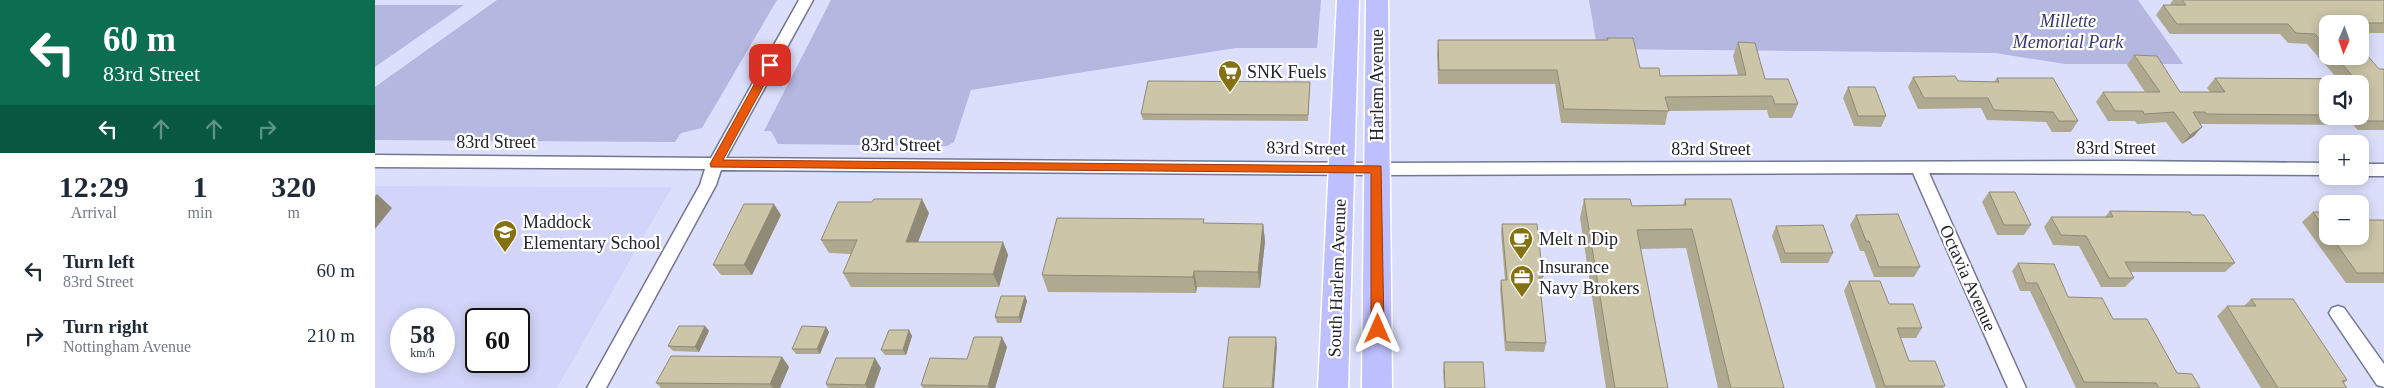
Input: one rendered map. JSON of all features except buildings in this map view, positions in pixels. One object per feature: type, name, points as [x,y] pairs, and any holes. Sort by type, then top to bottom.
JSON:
[{"type":"main road","name":"Harlem Avenue","points":[[1341,169],[1348,0]]},
{"type":"main road","name":"Harlem Avenue","points":[[1377,0],[1377,169]]},
{"type":"main road","name":"South Harlem Avenue","points":[[1333,388],[1341,169]]},
{"type":"main road","points":[[1377,169],[1377,388]]},
{"type":"street","points":[[596,388],[708,185],[715,164],[805,0]]},
{"type":"street","name":"83rd Street","points":[[375,161],[1341,169],[2119,167],[2319,169]]},
{"type":"street","name":"Octavia Avenue","points":[[1919,169],[2017,388]]},
{"type":"street","points":[[2369,170],[2384,170]]},
{"type":"street","points":[[2338,313],[2384,379]]},
{"type":"shaded area","name":"Maddock Elementary School","points":[[375,186],[672,187],[557,388],[375,388]]},
{"type":"green space","points":[[497,0],[777,0],[702,128],[681,133],[675,142],[375,140],[375,87]]},
{"type":"green space","points":[[831,0],[1321,0],[1317,48],[1236,48],[971,90],[954,142],[947,146],[778,144],[771,131],[764,131]]},
{"type":"green space","name":"Millette Memorial Park","points":[[1589,0],[2138,0],[2183,64],[2065,64],[1995,53],[1601,49],[1597,47]]},
{"type":"green space","points":[[375,5],[464,5],[375,67]]},
{"type":"place","name":"SNK Fuels","points":[[1230,93]]},
{"type":"place","name":"Maddock Elementary School","points":[[505,253]]},
{"type":"place","name":"Melt n Dip","points":[[1521,260]]},
{"type":"place","name":"Insurance Navy Brokers","points":[[1522,298]]},
{"type":"route","points":[[770,65],[715,164],[1377,169],[1378,329]]}]
